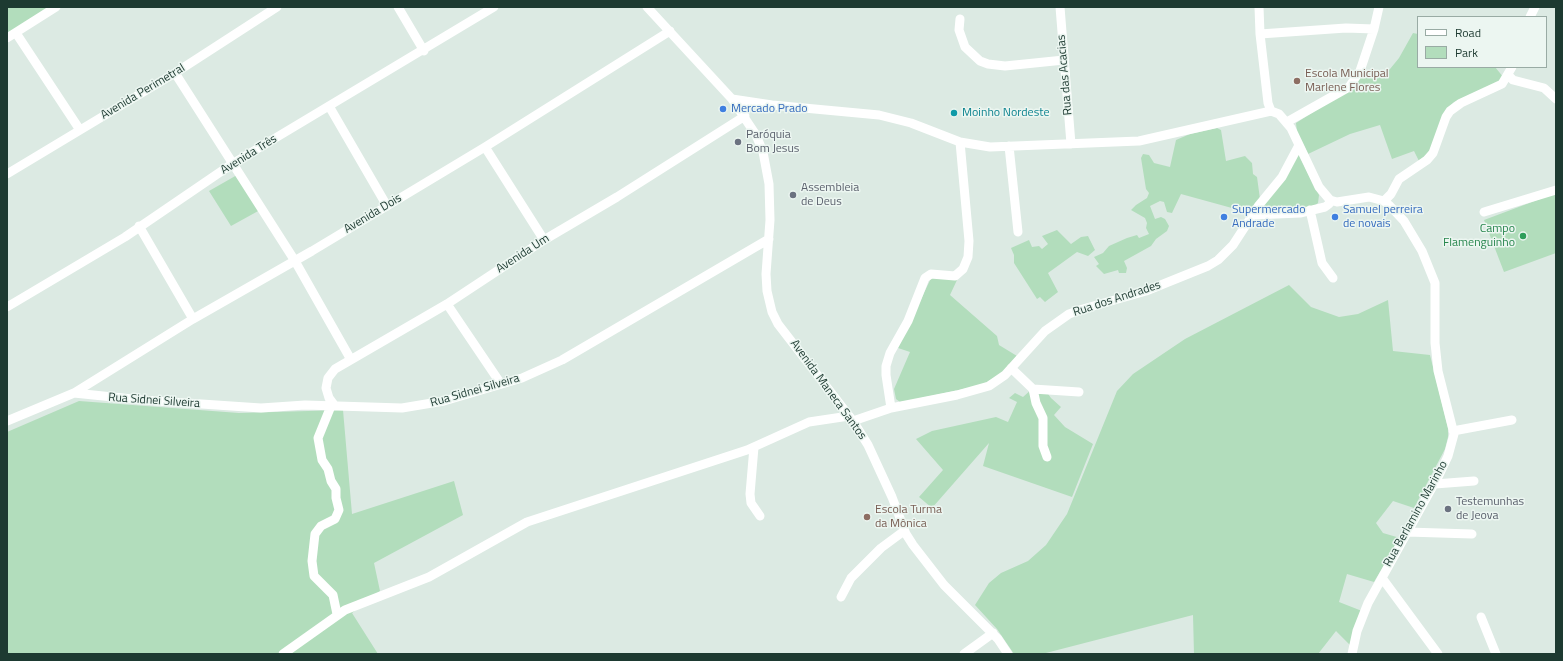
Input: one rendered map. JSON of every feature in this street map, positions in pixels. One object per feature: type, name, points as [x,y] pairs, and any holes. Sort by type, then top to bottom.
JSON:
[{"type":"street","points":[[7,38],[56,7]]},
{"type":"street","points":[[398,7],[424,51]]},
{"type":"street","name":"Avenida Três","points":[[7,307],[63,275],[232,164],[424,51],[494,7]]},
{"type":"street","name":"Avenida Maneca Santos","points":[[647,7],[732,99],[745,116],[756,135],[767,167],[770,201],[766,280],[768,301],[772,312],[782,329],[851,419],[868,445],[904,531],[930,568],[993,633],[1008,654]]},
{"type":"street","name":"Rua das Acacias","points":[[1060,7],[1071,144]]},
{"type":"street","points":[[1259,7],[1266,112]]},
{"type":"street","points":[[1287,122],[1349,87],[1356,80],[1374,29],[1379,7]]},
{"type":"street","points":[[1530,16],[1535,7]]},
{"type":"street","name":"Avenida Perimetral","points":[[7,174],[175,73],[272,8]]},
{"type":"street","points":[[960,19],[959,30],[965,47],[980,61],[988,64],[1005,66],[1064,60]]},
{"type":"street","points":[[1260,34],[1346,28],[1374,29]]},
{"type":"street","name":"Avenida Dois","points":[[7,421],[74,393],[192,319],[295,261],[485,147],[670,31]]},
{"type":"street","points":[[16,33],[80,130]]},
{"type":"street","points":[[732,99],[772,105],[879,115],[911,123],[960,142],[979,146],[1124,143],[1158,138],[1266,112],[1279,114],[1287,122],[1319,186],[1330,200],[1337,202],[1369,197],[1384,201],[1399,179],[1427,160],[1433,153],[1446,117],[1450,111],[1461,103],[1502,84],[1510,71]]},
{"type":"street","points":[[1510,71],[1513,80],[1544,88],[1556,99]]},
{"type":"street","points":[[175,73],[295,261],[350,358]]},
{"type":"street","points":[[329,106],[387,206]]},
{"type":"street","name":"Avenida Um","points":[[333,406],[327,392],[328,378],[335,369],[350,358],[447,304],[544,240],[617,197],[745,116]]},
{"type":"street","points":[[891,408],[886,366],[908,321],[925,278],[931,274],[955,276],[963,269],[968,257],[969,241],[960,142]]},
{"type":"street","name":"Rua dos Andrades","points":[[283,654],[338,614],[358,604],[429,577],[532,519],[754,447],[809,422],[851,419],[891,408],[979,389],[996,382],[1045,332],[1069,314],[1083,308],[1146,291],[1208,266],[1218,260],[1233,246],[1259,205],[1282,177],[1299,145]]},
{"type":"street","points":[[1009,146],[1018,232]]},
{"type":"street","points":[[485,147],[544,240]]},
{"type":"street","points":[[1484,212],[1556,190]]},
{"type":"street","points":[[1253,215],[1285,214],[1310,210],[1325,207],[1329,204],[1330,200]]},
{"type":"street","name":"Rua Berlamino Marinho","points":[[1352,654],[1357,631],[1368,603],[1435,484],[1452,445],[1453,431],[1438,371],[1435,343],[1437,312],[1435,283],[1428,262],[1413,235],[1396,211],[1384,201]]},
{"type":"street","points":[[1310,210],[1322,263],[1333,278]]},
{"type":"street","points":[[139,226],[192,319]]},
{"type":"street","name":"Rua Sidnei Silveira","points":[[74,393],[104,397],[261,408],[305,405],[382,409],[424,406],[501,384],[539,371],[587,346],[769,239]]},
{"type":"street","points":[[447,304],[501,384]]},
{"type":"street","points":[[1011,368],[1033,388],[1036,403],[1043,418],[1043,446],[1047,457]]},
{"type":"street","points":[[1033,388],[1079,392]]},
{"type":"street","points":[[333,406],[318,438],[322,460],[328,469],[332,485],[336,489],[336,500],[339,510],[335,519],[321,526],[315,534],[312,561],[314,576],[334,595],[338,614]]},
{"type":"street","points":[[1453,431],[1512,420]]},
{"type":"street","points":[[754,447],[750,494],[751,503],[760,516]]},
{"type":"street","points":[[1435,484],[1474,481]]},
{"type":"street","points":[[841,597],[851,578],[881,548],[904,531]]},
{"type":"street","points":[[1407,532],[1472,534]]},
{"type":"street","points":[[1382,578],[1438,654]]},
{"type":"street","points":[[1481,617],[1496,654]]},
{"type":"street","points":[[964,654],[993,633]]},
{"type":"green space","points":[[7,7],[54,7],[7,37]]},
{"type":"green space","points":[[1413,33],[1417,34],[1417,68],[1496,68],[1504,78],[1493,86],[1454,102],[1446,110],[1429,152],[1419,161],[1414,151],[1392,159],[1380,125],[1350,134],[1308,154],[1297,132],[1296,123],[1354,86],[1364,73],[1371,75],[1382,74],[1390,69],[1399,58]]},
{"type":"green space","points":[[1217,128],[1221,130],[1226,161],[1245,156],[1252,163],[1253,174],[1257,177],[1260,199],[1250,213],[1181,194],[1172,213],[1167,212],[1164,202],[1160,201],[1150,206],[1155,219],[1161,217],[1165,219],[1169,226],[1167,231],[1156,239],[1151,246],[1124,261],[1127,268],[1126,273],[1119,273],[1118,270],[1104,274],[1096,266],[1099,264],[1094,257],[1103,253],[1109,246],[1127,238],[1137,235],[1139,238],[1149,234],[1146,228],[1147,223],[1145,218],[1131,210],[1147,198],[1149,193],[1146,189],[1141,158],[1143,154],[1149,155],[1154,163],[1170,167],[1176,140],[1190,134]]},
{"type":"green space","points":[[1298,154],[1319,195],[1318,203],[1313,207],[1264,209],[1263,206]]},
{"type":"green space","points":[[237,175],[260,210],[231,226],[209,191]]},
{"type":"green space","name":"Campo Flamenguinho","points":[[1556,193],[1556,253],[1504,272],[1484,220]]},
{"type":"green space","points":[[1057,230],[1071,244],[1081,237],[1088,236],[1095,250],[1088,256],[1077,252],[1048,273],[1058,292],[1045,302],[1040,297],[1037,299],[1014,263],[1014,255],[1011,248],[1029,240],[1032,247],[1039,246],[1042,249],[1048,244],[1042,236]]},
{"type":"green space","points":[[932,276],[957,280],[950,295],[997,336],[999,345],[1017,356],[1002,373],[982,385],[900,402],[896,399],[894,389],[910,352],[898,348]]},
{"type":"green space","points":[[1289,285],[1311,307],[1339,317],[1358,314],[1388,300],[1393,351],[1430,355],[1448,428],[1448,437],[1445,449],[1414,508],[1393,501],[1376,523],[1383,533],[1400,538],[1374,582],[1347,574],[1339,602],[1362,611],[1350,645],[1336,631],[1318,654],[1194,654],[1193,615],[1042,654],[1014,654],[997,629],[975,605],[989,583],[1001,573],[1028,561],[1046,545],[1067,514],[1117,391],[1133,374],[1185,339]]},
{"type":"green space","points":[[1032,389],[1046,391],[1061,407],[1054,415],[1065,427],[1093,444],[1072,497],[983,466],[989,443],[932,508],[919,497],[943,470],[916,439],[932,431],[996,417],[1008,422],[1017,402],[1009,398],[1015,393],[1023,397]]},
{"type":"green space","points":[[79,401],[239,413],[343,410],[352,514],[454,481],[463,515],[374,563],[380,591],[352,613],[378,654],[7,654],[7,432]]},
{"type":"place","name":"Escola Municipal Marlene Flores","points":[[1297,81]]},
{"type":"place","name":"Mercado Prado","points":[[723,109]]},
{"type":"place","name":"Moinho Nordeste","points":[[954,113]]},
{"type":"place","name":"Paróquia Bom Jesus","points":[[738,142]]},
{"type":"place","name":"Assembleia de Deus","points":[[793,195]]},
{"type":"place","name":"Supermercado Andrade","points":[[1224,217]]},
{"type":"place","name":"Samuel perreira de novais","points":[[1335,217]]},
{"type":"place","name":"Campo Flamenguinho","points":[[1523,236]]},
{"type":"place","name":"Testemunhas de Jeova","points":[[1448,509]]},
{"type":"place","name":"Escola Turma da Mônica","points":[[867,517]]}]
